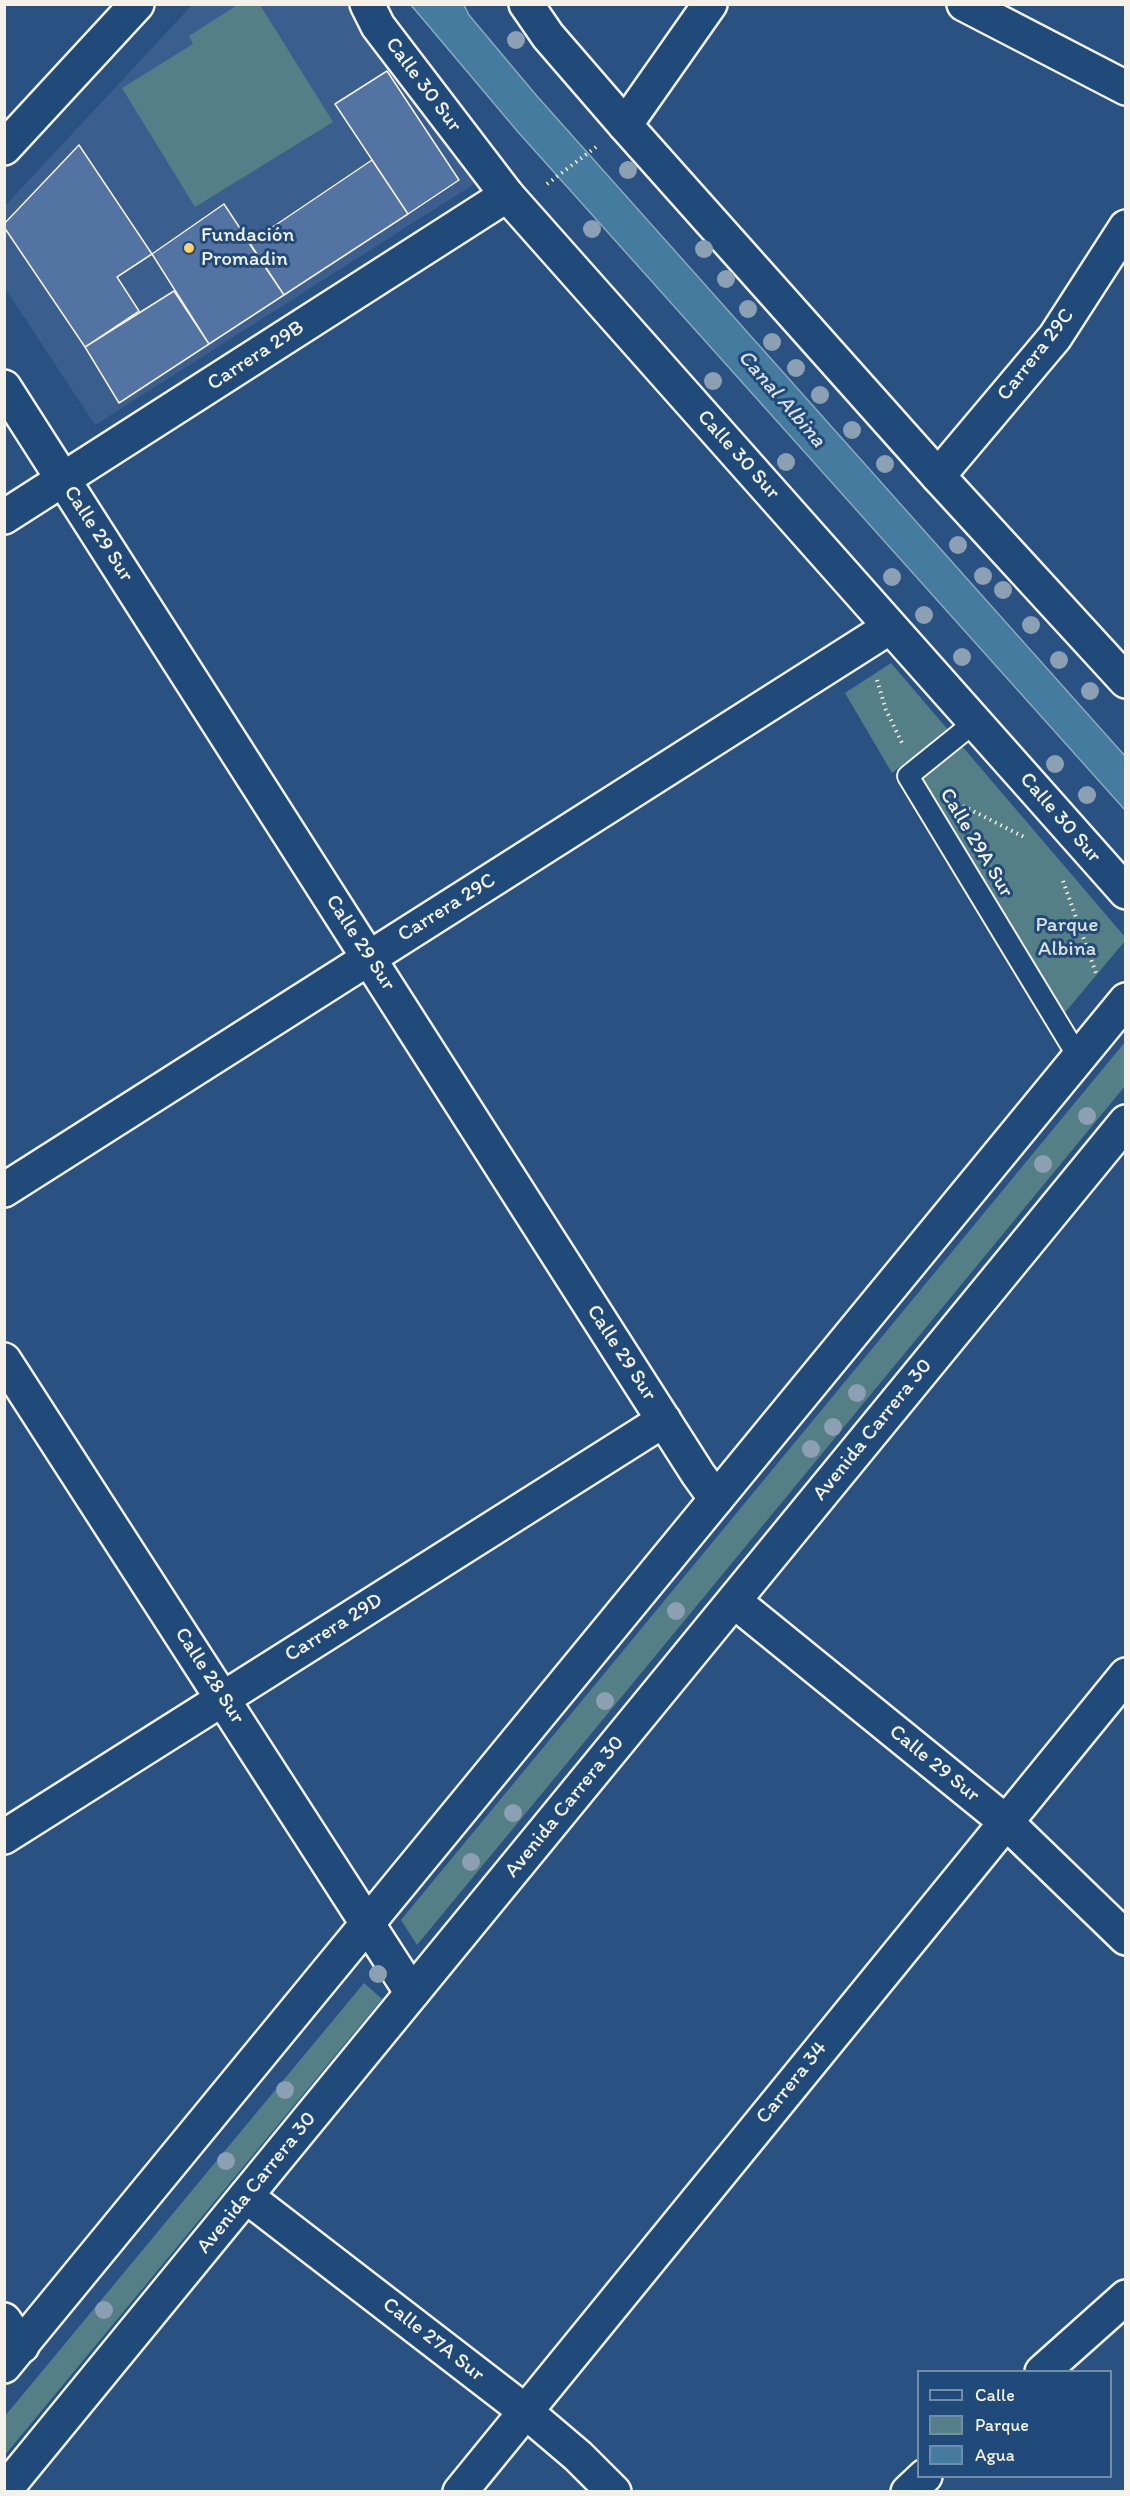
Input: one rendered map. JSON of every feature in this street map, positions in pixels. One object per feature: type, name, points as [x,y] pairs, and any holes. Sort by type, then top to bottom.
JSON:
[{"type":"street","points":[[4,148],[137,4]]},
{"type":"street","name":"Calle 30 Sur","points":[[367,4],[378,26],[507,195],[1125,892]]},
{"type":"street","points":[[526,4],[548,36],[625,125],[938,476],[1125,681]]},
{"type":"street","points":[[625,125],[710,4]]},
{"type":"street","points":[[964,4],[1125,88]]},
{"type":"street","name":"Carrera 29B","points":[[4,518],[507,195]]},
{"type":"street","name":"Carrera 29C","points":[[938,476],[1055,337],[1125,227]]},
{"type":"street","name":"Calle 29 Sur","points":[[4,387],[716,1499]]},
{"type":"street","name":"Carrera 29C","points":[[4,1190],[890,627]]},
{"type":"street","points":[[10,2344],[368,1924],[1125,1000]]},
{"type":"street","name":"Avenida Carrera 30","points":[[4,2491],[1125,1122]]},
{"type":"street","name":"Calle 28 Sur","points":[[4,1360],[412,1993]]},
{"type":"street","name":"Carrera 29D","points":[[4,1837],[664,1420]]},
{"type":"street","name":"Calle 29 Sur","points":[[734,1601],[1006,1822],[1125,1938]]},
{"type":"street","name":"Carrera 34","points":[[460,2492],[1125,1675]]},
{"type":"street","name":"Calle 27A Sur","points":[[246,2196],[525,2411],[578,2456],[614,2492]]},
{"type":"street","points":[[1044,2370],[1125,2297]]},
{"type":"street","points":[[908,2492],[923,2478]]},
{"type":"lane","points":[[914,771],[975,722]]},
{"type":"lane","name":"Calle 29A Sur","points":[[914,771],[1079,1058]]},
{"type":"path","points":[[548,184],[594,149]]},
{"type":"path","points":[[862,644],[874,662],[878,687],[914,771],[963,806],[1027,839]]},
{"type":"path","points":[[1061,876],[1097,978]]},
{"type":"shaded area","name":"Fundación Promadin","points":[[193,4],[352,5],[474,184],[95,425],[5,288],[4,207]]},
{"type":"green space","points":[[239,4],[260,5],[333,122],[195,207],[122,88],[193,44],[189,36]]},
{"type":"green space","name":"Parque Albina","points":[[891,663],[1125,937],[1125,941],[1062,1016],[906,762],[892,773],[845,693]]},
{"type":"green space","points":[[1125,1042],[1125,1086],[417,1945],[401,1920]]},
{"type":"green space","points":[[364,1983],[382,1999],[5,2455],[5,2416]]},
{"type":"water","name":"Canal Albina","points":[[411,5],[464,5],[469,15],[536,95],[1125,756],[1125,810],[518,132]]},
{"type":"building","points":[[387,71],[459,180],[408,214],[335,104]]},
{"type":"building","points":[[79,145],[152,254],[117,277],[139,311],[85,347],[4,227],[4,224]]},
{"type":"building","points":[[372,160],[408,214],[284,295],[249,243]]},
{"type":"building","points":[[224,204],[284,295],[209,344],[152,254]]},
{"type":"building","points":[[174,291],[209,344],[119,403],[85,347]]},
{"type":"place","name":"Fundación Promadin","points":[[189,248]]}]
